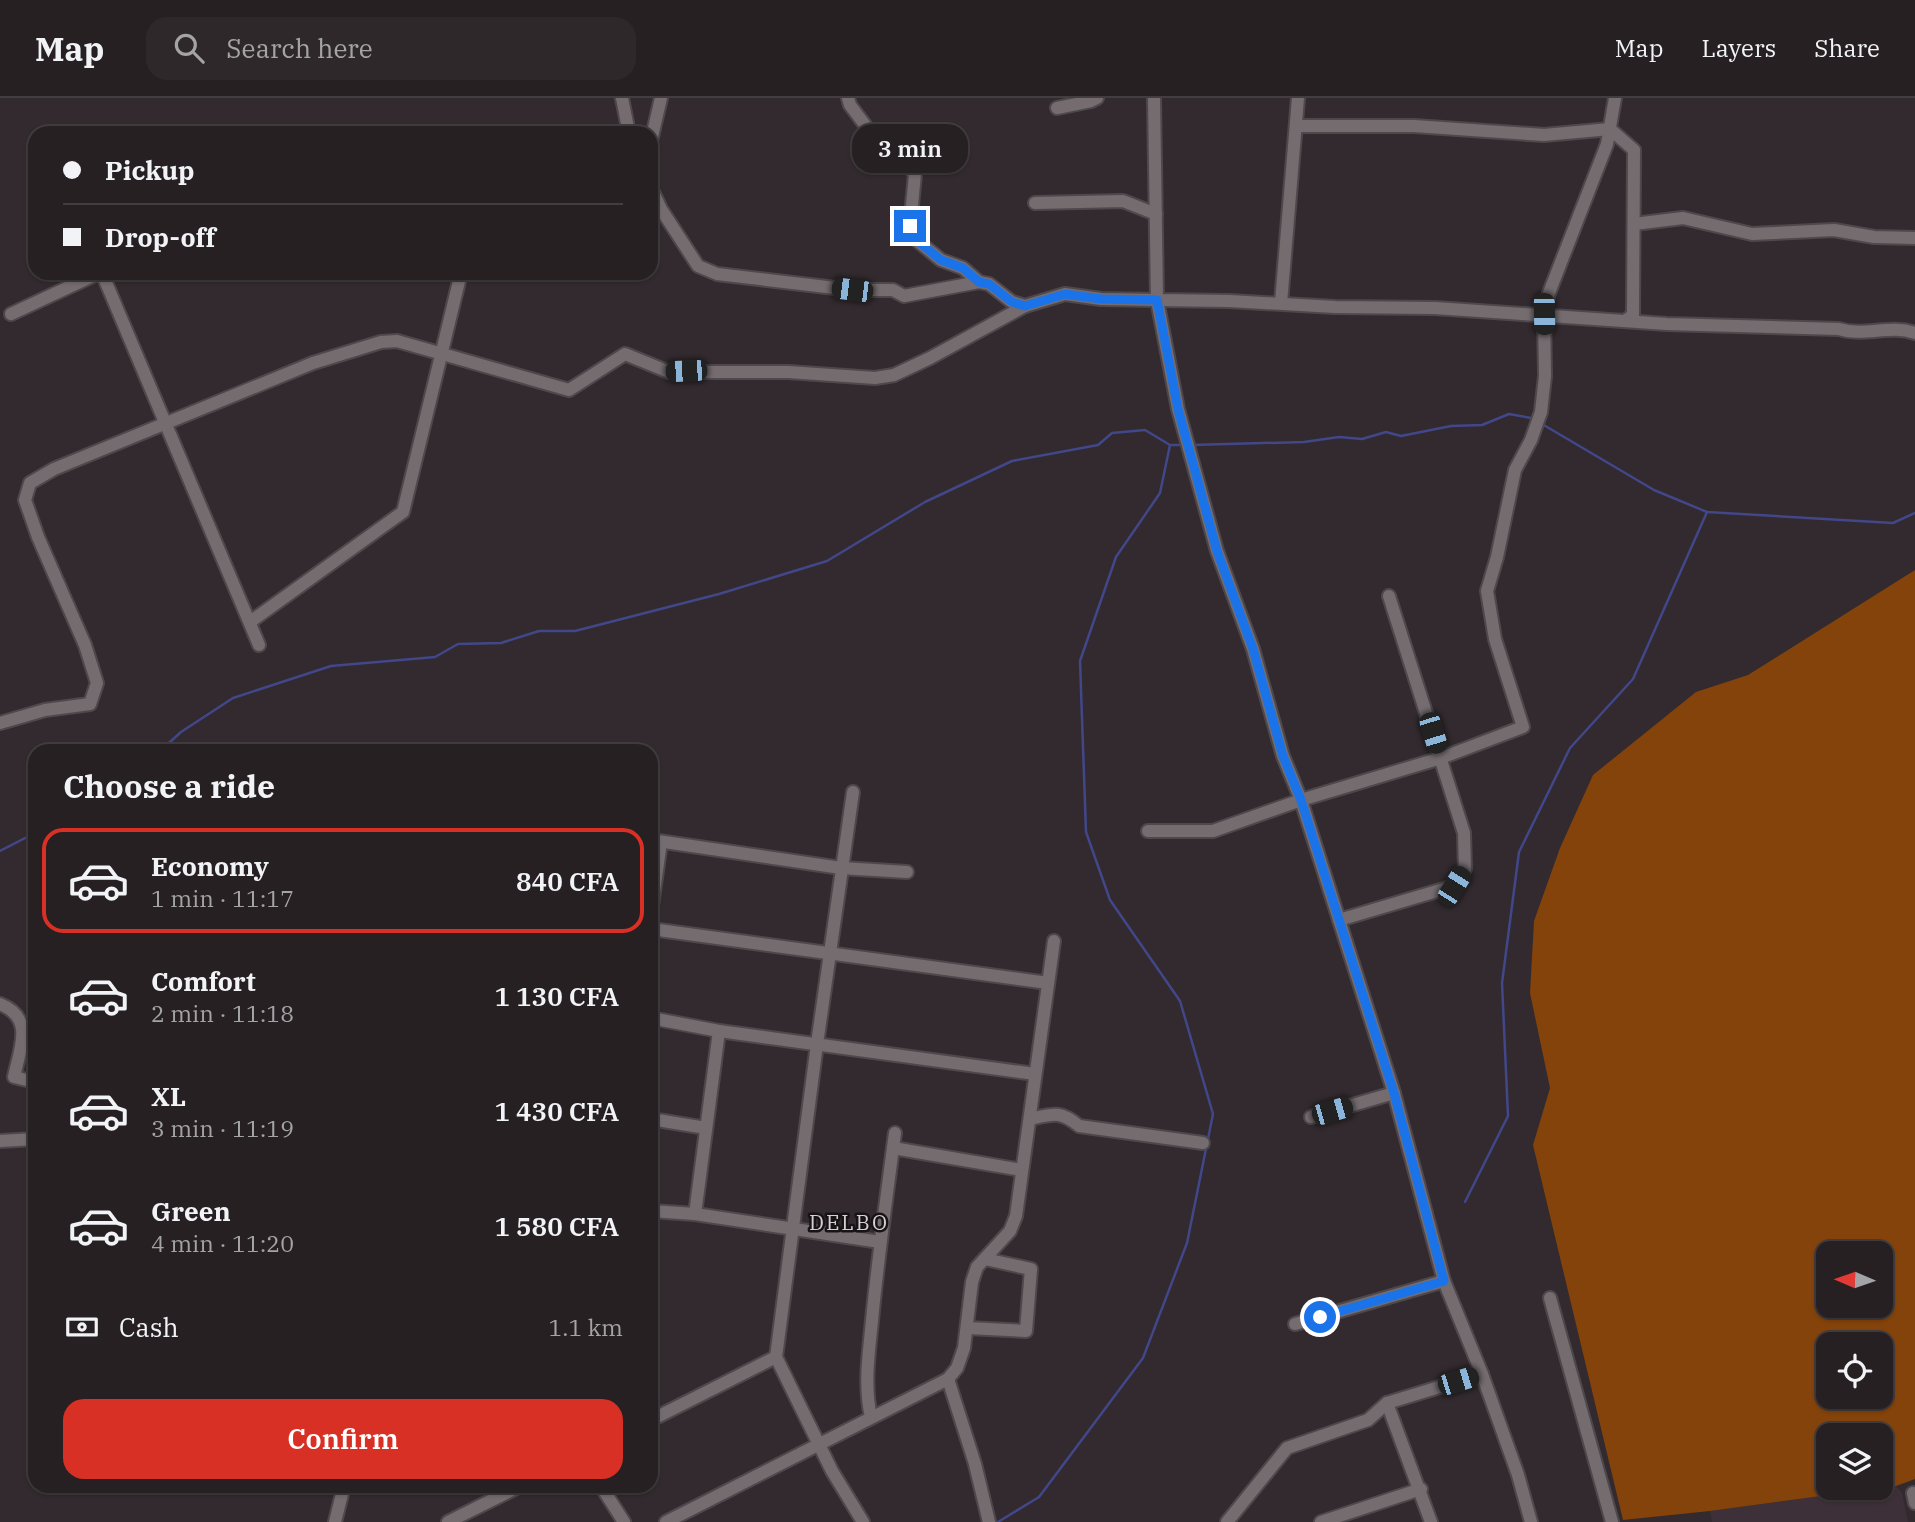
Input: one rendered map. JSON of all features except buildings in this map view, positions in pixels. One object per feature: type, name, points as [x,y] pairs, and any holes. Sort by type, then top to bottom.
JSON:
[{"type":"street","points":[[622,98],[628,126]]},
{"type":"street","points":[[654,126],[661,98]]},
{"type":"street","points":[[848,98],[850,106],[868,130],[894,141],[904,161],[915,174],[910,226],[919,242],[941,260],[963,268],[979,282]]},
{"type":"street","points":[[1057,108],[1097,98]]},
{"type":"street","points":[[1154,98],[1157,300],[1178,409],[1217,551],[1253,649],[1283,756],[1301,800],[1394,1093],[1444,1281],[1482,1374],[1518,1475],[1531,1522]]},
{"type":"street","points":[[1281,303],[1298,98]]},
{"type":"street","points":[[1147,831],[1213,831],[1301,800],[1441,758],[1523,727],[1495,639],[1487,591],[1515,470],[1531,440],[1541,412],[1545,376],[1544,314],[1549,293],[1607,144],[1615,98]]},
{"type":"street","points":[[1296,126],[1414,126],[1544,135],[1609,129],[1634,150],[1633,316],[1625,321]]},
{"type":"street","points":[[1035,203],[1123,201],[1156,214]]},
{"type":"street","points":[[658,203],[698,266],[717,274],[852,290],[894,290],[904,296],[979,282],[989,284],[1012,302],[1025,306]]},
{"type":"street","points":[[1634,224],[1683,218],[1752,234],[1834,230],[1874,237],[1915,238]]},
{"type":"street","points":[[11,314],[86,280]]},
{"type":"street","points":[[104,280],[260,645]]},
{"type":"street","points":[[250,622],[403,512],[459,280]]},
{"type":"street","points":[[0,723],[45,710],[90,704],[97,683],[85,645],[33,525],[25,500],[30,483],[54,469],[313,363],[381,342],[397,341],[569,390],[625,354],[669,372],[788,372],[875,378],[894,375],[1025,306],[1065,294],[1101,299],[1435,308],[1625,321],[1839,329],[1852,333],[1906,330],[1915,333]]},
{"type":"street","points":[[1339,920],[1454,886],[1465,869],[1465,833],[1389,596]]},
{"type":"street","points":[[853,792],[776,1357],[832,1471],[863,1522]]},
{"type":"street","points":[[658,841],[841,868],[907,872]]},
{"type":"street","points":[[658,930],[1048,983]]},
{"type":"street","points":[[666,1522],[948,1379],[960,1359],[968,1328],[972,1282],[977,1267],[1010,1231],[1016,1216],[1054,941]]},
{"type":"street","points":[[0,1004],[11,1009],[20,1018],[23,1034],[14,1077],[28,1080]]},
{"type":"street","points":[[658,1019],[719,1031],[1035,1074]]},
{"type":"street","points":[[695,1214],[719,1031]]},
{"type":"street","points":[[1311,1117],[1394,1093]]},
{"type":"street","points":[[1030,1119],[1055,1114],[1067,1116],[1079,1126],[1203,1143]]},
{"type":"street","points":[[658,1120],[706,1128]]},
{"type":"street","points":[[871,1417],[867,1384],[880,1242],[895,1133]]},
{"type":"street","points":[[0,1141],[28,1139]]},
{"type":"street","points":[[893,1148],[1022,1170]]},
{"type":"street","points":[[658,1211],[695,1214],[880,1242]]},
{"type":"street","points":[[968,1328],[1026,1331],[1031,1269],[985,1259]]},
{"type":"street","points":[[1295,1324],[1444,1281]]},
{"type":"street","points":[[1550,1298],[1612,1522]]},
{"type":"street","points":[[658,1416],[776,1357]]},
{"type":"street","points":[[1227,1522],[1287,1448],[1367,1420],[1387,1403],[1482,1374]]},
{"type":"street","points":[[948,1379],[975,1464],[989,1522]]},
{"type":"street","points":[[1387,1403],[1431,1522]]},
{"type":"street","points":[[1321,1522],[1421,1489]]},
{"type":"street","points":[[335,1522],[342,1493]]},
{"type":"street","points":[[449,1522],[506,1493]]},
{"type":"street","points":[[605,1493],[624,1522]]},
{"type":"shaded area","points":[[1915,570],[1915,1479],[1893,1486],[1893,1423],[1816,1423],[1816,1497],[1623,1520],[1533,1145],[1550,1088],[1530,993],[1534,921],[1560,848],[1593,775],[1696,692],[1748,675]]},
{"type":"shaded area","points":[[1893,1486],[1902,1493],[1908,1522],[1712,1522],[1710,1511],[1816,1497],[1816,1500],[1893,1500]]},
{"type":"waterway","points":[[1191,445],[1304,442],[1339,437],[1362,439],[1386,432],[1401,436],[1451,426],[1482,425],[1509,414],[1531,418]]},
{"type":"waterway","points":[[1542,424],[1654,490],[1707,512],[1893,523],[1915,513]]},
{"type":"waterway","points":[[168,744],[181,732],[233,698],[331,666],[435,657],[458,644],[501,643],[539,631],[575,631],[719,594],[827,561],[925,502],[1012,461],[1098,445],[1112,433],[1145,430],[1170,445],[1185,445]]},
{"type":"waterway","points":[[998,1522],[1039,1497],[1143,1358],[1187,1243],[1213,1114],[1180,1001],[1110,900],[1086,832],[1080,661],[1116,557],[1160,493],[1170,445]]},
{"type":"waterway","points":[[1465,1202],[1508,1116],[1502,983],[1519,852],[1570,748],[1633,679],[1707,512]]},
{"type":"waterway","points":[[0,851],[28,837]]},
{"type":"district","name":"DELBO","points":[[849,1222]]},
{"type":"route","points":[[910,226],[919,242],[941,260],[963,268],[979,282],[989,284],[1012,302],[1025,306],[1065,294],[1101,299],[1157,300],[1178,409],[1217,551],[1253,649],[1283,756],[1301,800],[1394,1093],[1444,1281],[1320,1317]]}]
